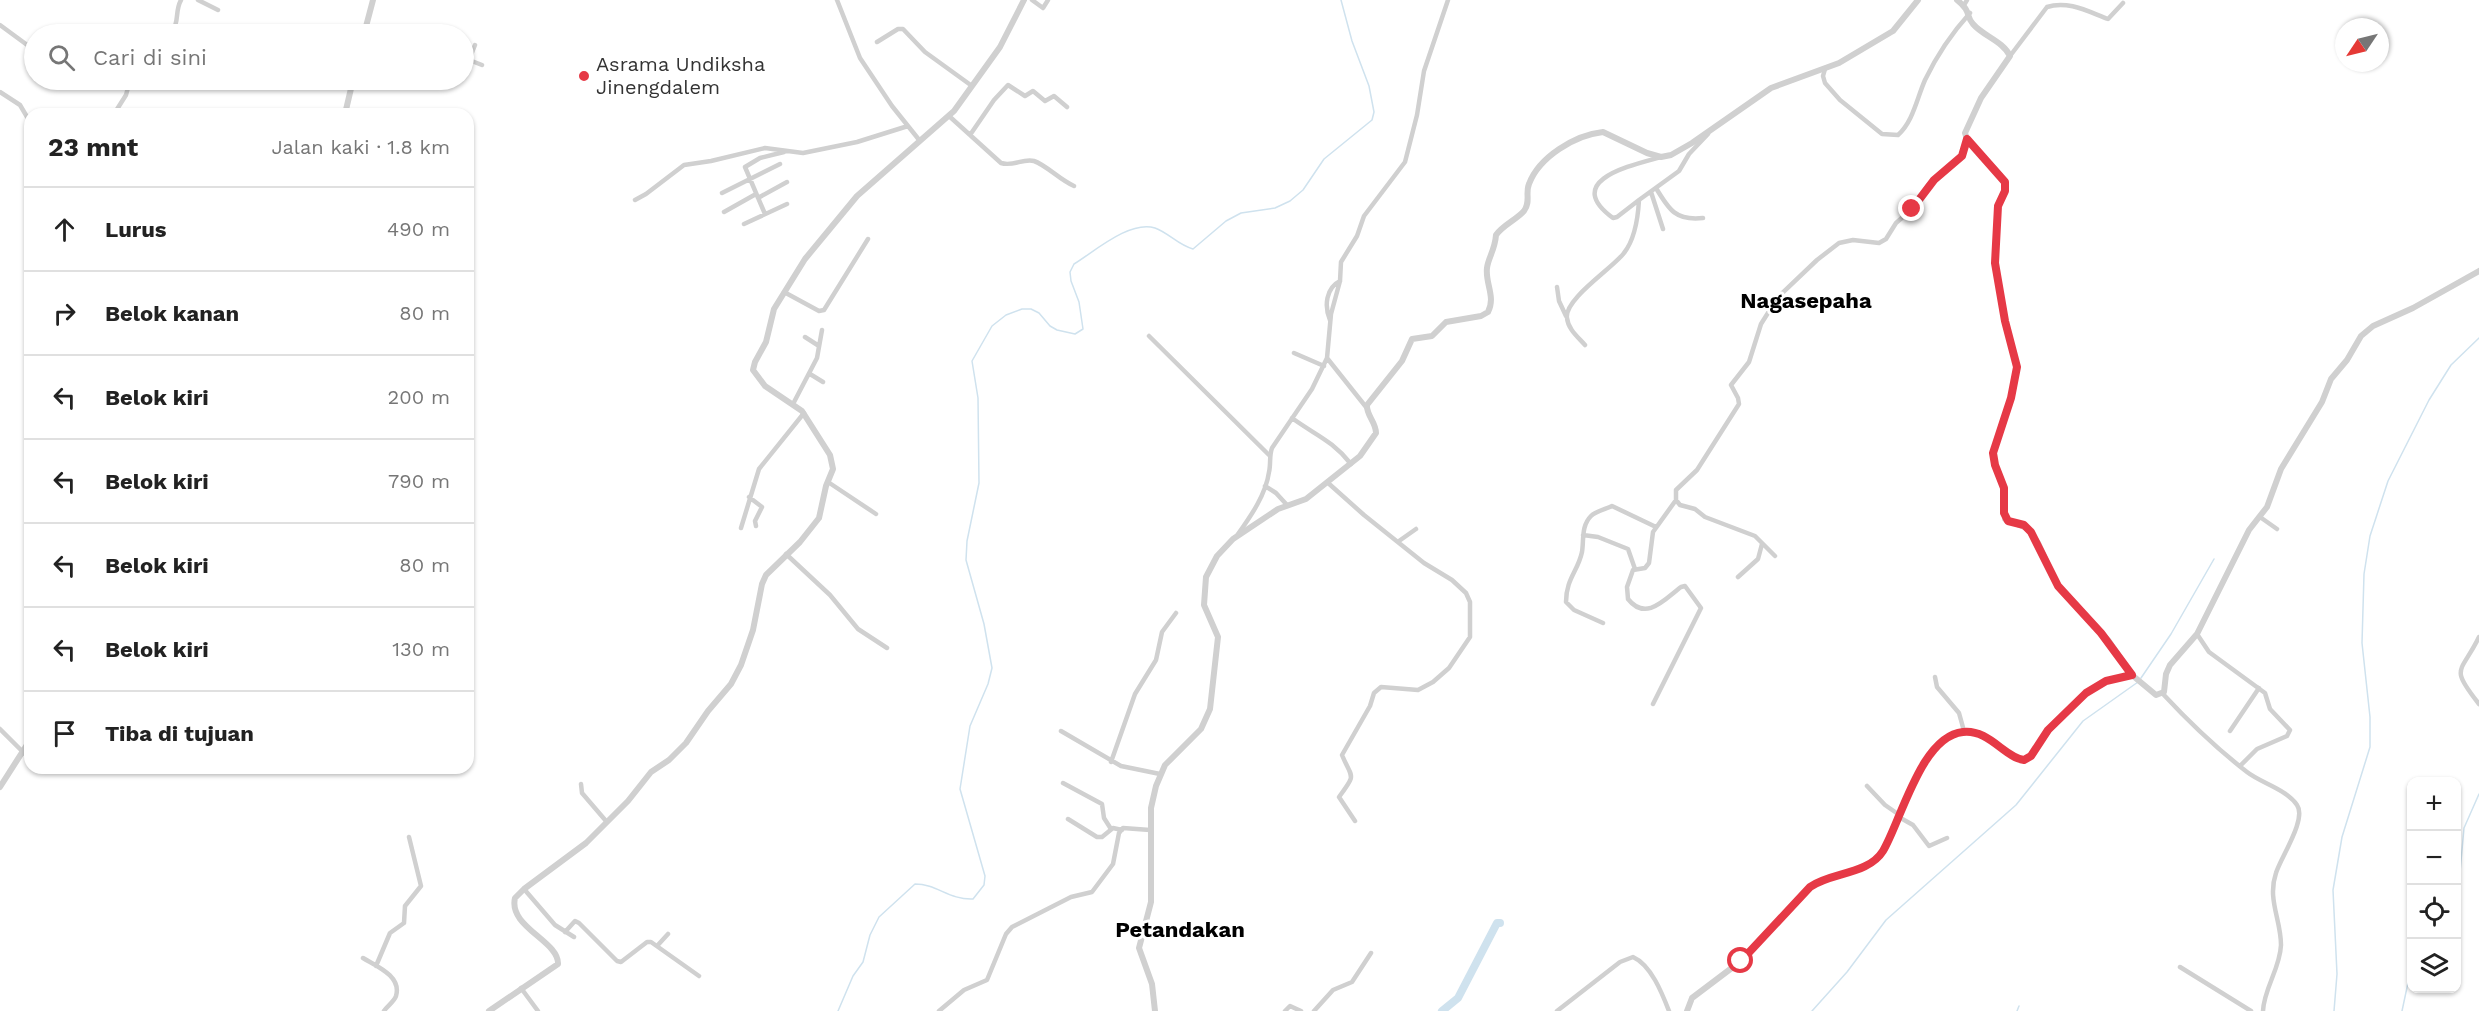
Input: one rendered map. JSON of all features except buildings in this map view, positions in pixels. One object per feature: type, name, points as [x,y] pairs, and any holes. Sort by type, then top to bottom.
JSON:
[{"type":"street","points":[[178,24],[178,7],[181,0]]},
{"type":"street","points":[[198,0],[218,10]]},
{"type":"street","points":[[367,24],[373,0]]},
{"type":"street","points":[[837,0],[860,58],[920,141]]},
{"type":"street","points":[[489,1011],[551,970],[558,961],[555,952],[530,930],[517,913],[515,898],[524,889],[574,854],[628,801],[651,772],[681,748],[731,684],[741,665],[753,630],[763,581],[768,572],[806,536],[819,518],[833,469],[832,459],[804,413],[765,386],[753,368],[766,342],[773,313],[784,292],[806,259],[850,203],[884,170],[949,116],[997,52],[1024,0]]},
{"type":"street","points":[[1032,0],[1043,8],[1048,0]]},
{"type":"street","points":[[1155,1011],[1153,989],[1139,948],[1151,902],[1152,801],[1160,774],[1170,758],[1201,729],[1210,709],[1218,637],[1204,605],[1204,586],[1217,556],[1238,534],[1265,486],[1270,472],[1269,455],[1312,390],[1324,366],[1333,307],[1340,281],[1341,262],[1357,236],[1364,216],[1405,162],[1418,115],[1424,71],[1448,0]]},
{"type":"street","points":[[1713,128],[1689,154],[1679,171],[1617,217],[1613,218],[1598,203],[1594,189],[1614,172],[1684,149],[1713,128],[1771,88],[1798,76],[1826,69],[1852,57],[1893,31],[1918,0]]},
{"type":"street","points":[[1957,0],[1966,3],[1973,24],[2004,48],[2010,56]]},
{"type":"street","points":[[2042,2],[2047,7]]},
{"type":"street","points":[[1653,704],[1701,608],[1685,586],[1656,608],[1647,609],[1636,606],[1628,599],[1627,594],[1632,572],[1635,569],[1645,568],[1649,563],[1652,536],[1676,500],[1676,490],[1699,467],[1739,404],[1731,385],[1749,362],[1761,324],[1773,303],[1804,271],[1839,243],[1853,240],[1879,243],[1886,240],[1896,223],[1912,209],[1929,185],[1962,156],[1967,139],[1967,126],[1977,105],[2047,7],[2059,4],[2071,6],[2110,19],[2123,3]]},
{"type":"street","points":[[1826,69],[1823,76],[1825,83],[1840,100],[1882,134],[1898,135],[1905,129],[1934,63],[1951,34],[1970,13]]},
{"type":"street","points":[[1006,17],[1014,20]]},
{"type":"street","points":[[0,25],[24,43]]},
{"type":"street","points":[[877,42],[903,28],[925,52],[972,86]]},
{"type":"street","points":[[474,62],[482,65]]},
{"type":"street","points":[[970,135],[994,100],[1008,85],[1025,96],[1033,92],[1045,101],[1055,96],[1067,107]]},
{"type":"street","points":[[118,108],[127,90]]},
{"type":"street","points":[[346,108],[351,90]]},
{"type":"street","points":[[0,92],[19,104],[24,112]]},
{"type":"street","points":[[949,116],[1001,163],[1011,165],[1035,162],[1060,180],[1074,186]]},
{"type":"street","points":[[635,200],[684,165],[765,148],[803,153],[857,142],[908,126]]},
{"type":"street","points":[[1366,407],[1402,361],[1412,339],[1431,336],[1446,322],[1478,317],[1488,312],[1491,295],[1487,268],[1494,250],[1496,235],[1524,210],[1528,204],[1529,183],[1556,151],[1583,138],[1603,132],[1647,153],[1661,157]]},
{"type":"street","points":[[1967,139],[1994,167],[2006,187],[1998,206],[1995,263],[2005,321],[2017,367],[2011,398],[1993,453],[2004,488],[2005,519],[2011,523],[2024,525],[2031,532],[2058,586],[2101,633],[2137,679],[2154,694],[2163,694],[2199,732],[2240,766],[2295,802],[2299,811],[2294,834],[2280,862],[2273,884],[2272,899],[2281,942],[2280,954],[2265,996],[2263,1011]]},
{"type":"street","points":[[765,214],[750,180],[747,165],[760,158],[786,152]]},
{"type":"street","points":[[722,193],[780,164]]},
{"type":"street","points":[[724,212],[788,182]]},
{"type":"street","points":[[1654,190],[1666,205],[1684,219],[1703,218]]},
{"type":"street","points":[[1654,190],[1663,229]]},
{"type":"street","points":[[1566,316],[1580,294],[1623,255],[1635,230],[1639,201]]},
{"type":"street","points":[[744,224],[787,204]]},
{"type":"street","points":[[784,292],[819,311],[824,310],[868,240]]},
{"type":"street","points":[[2163,694],[2170,665],[2197,634],[2247,533],[2270,502],[2278,475],[2322,402],[2331,379],[2348,360],[2361,336],[2373,326],[2413,308],[2479,271]]},
{"type":"street","points":[[1557,287],[1559,301],[1570,327],[1585,345]]},
{"type":"street","points":[[793,404],[817,358],[822,330]]},
{"type":"street","points":[[1149,336],[1269,455]]},
{"type":"street","points":[[805,337],[819,346]]},
{"type":"street","points":[[1294,353],[1324,366]]},
{"type":"street","points":[[1238,534],[1287,506],[1303,501],[1365,451],[1376,433],[1366,407],[1327,358]]},
{"type":"street","points":[[810,374],[823,382]]},
{"type":"street","points":[[741,528],[759,468],[804,413]]},
{"type":"street","points":[[1292,418],[1312,432],[1324,437],[1351,464]]},
{"type":"street","points":[[828,482],[876,514]]},
{"type":"street","points":[[1327,482],[1364,515],[1424,562],[1452,580],[1466,593],[1470,602],[1470,637],[1456,661],[1422,689],[1381,687],[1374,693],[1370,706],[1342,755],[1351,770],[1352,777],[1350,784],[1340,797],[1355,821]]},
{"type":"street","points":[[1265,486],[1276,493],[1287,506]]},
{"type":"street","points":[[749,497],[762,507],[755,521],[756,526]]},
{"type":"street","points":[[1676,500],[1680,505],[1695,509],[1705,517],[1752,535],[1775,556]]},
{"type":"street","points":[[1604,623],[1574,610],[1566,602],[1569,580],[1582,551],[1586,524],[1592,514],[1612,506],[1656,527]]},
{"type":"street","points":[[2260,517],[2277,529]]},
{"type":"street","points":[[1399,541],[1416,529]]},
{"type":"street","points":[[1583,535],[1598,537],[1628,549],[1635,569]]},
{"type":"street","points":[[1738,578],[1758,559],[1762,544]]},
{"type":"street","points":[[786,554],[830,595],[858,629],[887,648]]},
{"type":"street","points":[[1111,762],[1135,694],[1156,660],[1162,632],[1176,614]]},
{"type":"street","points":[[2197,634],[2209,652],[2265,693],[2272,712],[2290,731],[2287,736],[2257,749],[2240,766]]},
{"type":"street","points":[[2479,637],[2460,667],[2459,674],[2463,684],[2479,704]]},
{"type":"street","points":[[1935,677],[1937,687],[1958,711],[1964,731]]},
{"type":"street","points":[[1687,1011],[1692,998],[1741,961],[1810,887],[1820,880],[1862,867],[1879,856],[1909,788],[1935,749],[1951,736],[1964,731],[1990,739],[2018,759],[2024,760],[2031,756],[2048,730],[2086,693],[2106,681],[2137,679]]},
{"type":"street","points":[[2230,731],[2259,688]]},
{"type":"street","points":[[0,729],[22,752]]},
{"type":"street","points":[[1061,731],[1120,766],[1160,774]]},
{"type":"street","points":[[0,787],[24,749]]},
{"type":"street","points":[[1064,783],[1102,804],[1104,818],[1111,829]]},
{"type":"street","points":[[581,784],[582,793],[606,821]]},
{"type":"street","points":[[1867,786],[1885,805],[1912,825],[1929,846],[1947,838]]},
{"type":"street","points":[[1068,819],[1097,837],[1102,837],[1111,829],[1122,830],[1127,827],[1150,830]]},
{"type":"street","points":[[939,1011],[964,990],[987,980],[1006,934],[1012,927],[1071,897],[1092,892],[1113,864],[1122,830]]},
{"type":"street","points":[[376,966],[390,933],[404,923],[405,906],[421,886],[409,837]]},
{"type":"street","points":[[524,889],[546,916],[574,937]]},
{"type":"street","points":[[565,932],[575,921],[579,923],[619,962],[623,962],[648,941],[699,975]]},
{"type":"street","points":[[657,946],[668,934]]},
{"type":"street","points":[[1314,1011],[1333,990],[1352,982],[1371,953]]},
{"type":"street","points":[[1557,1011],[1620,962],[1633,957],[1640,961],[1649,973],[1669,1011]]},
{"type":"street","points":[[363,958],[389,974],[397,987],[395,999],[384,1011]]},
{"type":"street","points":[[2180,967],[2251,1011]]},
{"type":"street","points":[[521,988],[538,1011]]},
{"type":"street","points":[[1285,1011],[1290,1006],[1301,1011]]},
{"type":"waterway","points":[[838,1011],[853,976],[863,962],[870,935],[879,917],[915,884],[930,886],[965,899],[973,899],[984,885],[985,876],[960,789],[970,726],[988,684],[992,668],[984,624],[966,560],[967,541],[979,483],[978,398],[972,361],[992,326],[1006,315],[1022,309],[1031,309],[1039,313],[1050,326],[1057,330],[1075,334],[1083,329],[1079,302],[1070,272],[1074,264],[1124,232],[1135,228],[1155,228],[1193,249],[1226,221],[1241,213],[1275,208],[1290,201],[1303,190],[1324,159],[1372,120],[1374,112],[1369,86],[1352,41],[1341,0]]},
{"type":"waterway","points":[[2334,1011],[2337,974],[2333,890],[2342,837],[2370,747],[2370,717],[2362,643],[2364,574],[2370,536],[2388,481],[2429,400],[2451,365],[2479,338]]},
{"type":"waterway","points":[[2141,678],[2171,634],[2214,559]]},
{"type":"waterway","points":[[1812,1011],[1847,972],[1886,920],[2016,805],[2083,721],[2138,682]]},
{"type":"waterway","points":[[2461,861],[2464,828],[2479,794]]},
{"type":"waterway","points":[[1442,1011],[1458,998],[1497,923],[1500,923]]},
{"type":"waterway","points":[[2402,1011],[2407,988]]},
{"type":"waterway","points":[[2017,1011],[2019,1006]]},
{"type":"place","name":"Asrama Undiksha Jinengdalem","points":[[584,76]]},
{"type":"district","name":"Nagasepaha","points":[[1806,300]]},
{"type":"district","name":"Petandakan","points":[[1180,929]]},
{"type":"route","points":[[1741,961],[1810,887],[1824,878],[1862,867],[1879,856],[1909,788],[1941,743],[1964,731],[1990,739],[2018,759],[2027,759],[2048,730],[2092,688],[2106,681],[2132,675],[2117,652],[2058,586],[2031,532],[2024,525],[2011,523],[2005,519],[2004,488],[1993,460],[1993,453],[2011,398],[2017,367],[2005,321],[1995,263],[1998,206],[2005,191],[2005,182],[1967,139],[1962,156],[1934,180],[1912,209]]}]
